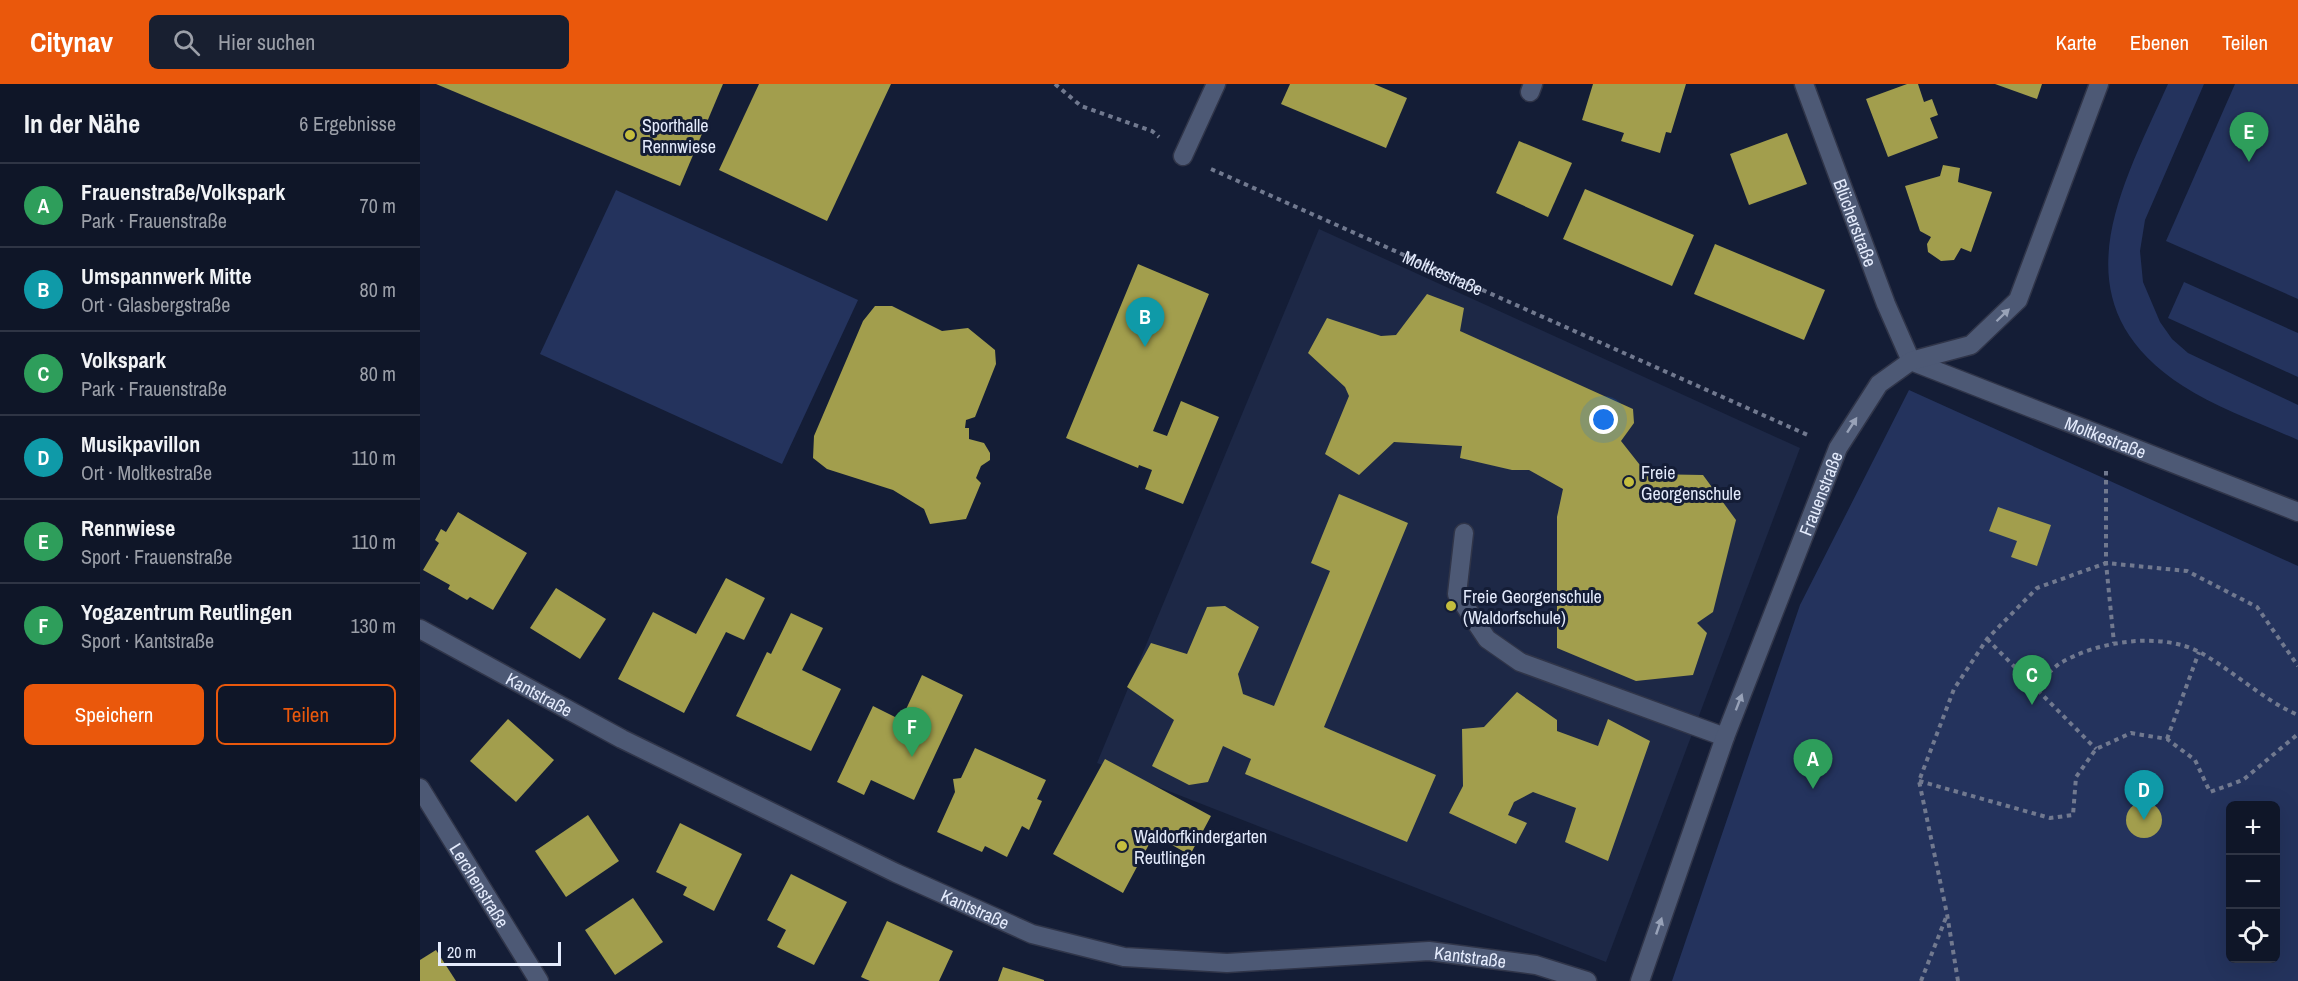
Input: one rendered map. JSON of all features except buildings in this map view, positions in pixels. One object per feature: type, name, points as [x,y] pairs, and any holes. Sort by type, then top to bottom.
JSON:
[{"type":"street","points":[[1183,156],[1216,84]]},
{"type":"street","name":"Blücherstraße","points":[[1804,84],[1886,304],[1911,361]]},
{"type":"street","name":"Frauenstraße","points":[[1640,981],[1725,737],[1838,448],[1879,384],[1911,361],[1971,345],[2018,300],[2099,84]]},
{"type":"street","name":"Moltkestraße","points":[[1911,361],[2298,512]]},
{"type":"street","points":[[1464,533],[1457,594],[1487,639],[1520,662],[1725,737]]},
{"type":"street","name":"Kantstraße","points":[[420,629],[499,674],[632,744],[896,873],[1032,934],[1125,957],[1227,963],[1429,951],[1536,964],[1587,981]]},
{"type":"street","name":"Lerchenstraße","points":[[420,788],[539,981]]},
{"type":"path","name":"Moltkestraße","points":[[1054,84],[1080,106],[1152,131],[1183,156],[1838,448]]},
{"type":"path","points":[[2106,437],[2106,563],[2114,643]]},
{"type":"path","points":[[1958,981],[1947,914],[1919,781],[1954,689],[1987,639],[2037,588],[2106,563],[2187,571],[2257,606],[2298,666]]},
{"type":"path","points":[[1987,639],[2096,749]]},
{"type":"path","points":[[2036,686],[2059,664],[2114,643],[2158,641],[2199,652],[2274,705],[2298,715]]},
{"type":"path","points":[[2167,739],[2199,652]]},
{"type":"path","points":[[1919,781],[2050,818],[2073,815],[2076,777],[2096,749],[2131,732],[2167,739],[2195,760],[2210,792],[2243,780],[2298,734]]},
{"type":"path","points":[[1921,981],[1947,914]]},
{"type":"shaded area","points":[[2168,84],[2204,84],[2145,220],[2140,251],[2143,282],[2160,322],[2172,339],[2188,353],[2298,405],[2298,440],[2224,408],[2183,386],[2144,354],[2120,319],[2109,282],[2110,244],[2118,205],[2132,165]]},
{"type":"shaded area","points":[[2235,84],[2298,84],[2298,299],[2166,241]]},
{"type":"shaded area","points":[[616,190],[858,300],[782,464],[540,354]]},
{"type":"shaded area","name":"Freie Georgenschule (Waldorfschule)","points":[[1319,229],[1800,448],[1606,962],[1097,763]]},
{"type":"shaded area","points":[[2184,282],[2298,333],[2298,377],[2168,318]]},
{"type":"shaded area","points":[[1909,390],[2298,566],[2298,981],[1672,981],[1800,605]]},
{"type":"place","name":"Sporthalle Rennwiese","points":[[630,135]]},
{"type":"place","name":"Rennwiese","points":[[2249,162]]},
{"type":"place","name":"Umspannwerk Mitte","points":[[1145,347]]},
{"type":"place","name":"Freie Georgenschule","points":[[1629,482]]},
{"type":"place","name":"Freie Georgenschule (Waldorfschule)","points":[[1451,606]]},
{"type":"place","name":"Volkspark","points":[[2032,705]]},
{"type":"place","name":"Yogazentrum Reutlingen","points":[[912,757]]},
{"type":"place","name":"Frauenstraße/Volkspark","points":[[1813,789]]},
{"type":"place","name":"Musikpavillon","points":[[2144,820]]},
{"type":"place","name":"Waldorfkindergarten Reutlingen","points":[[1122,846]]}]
